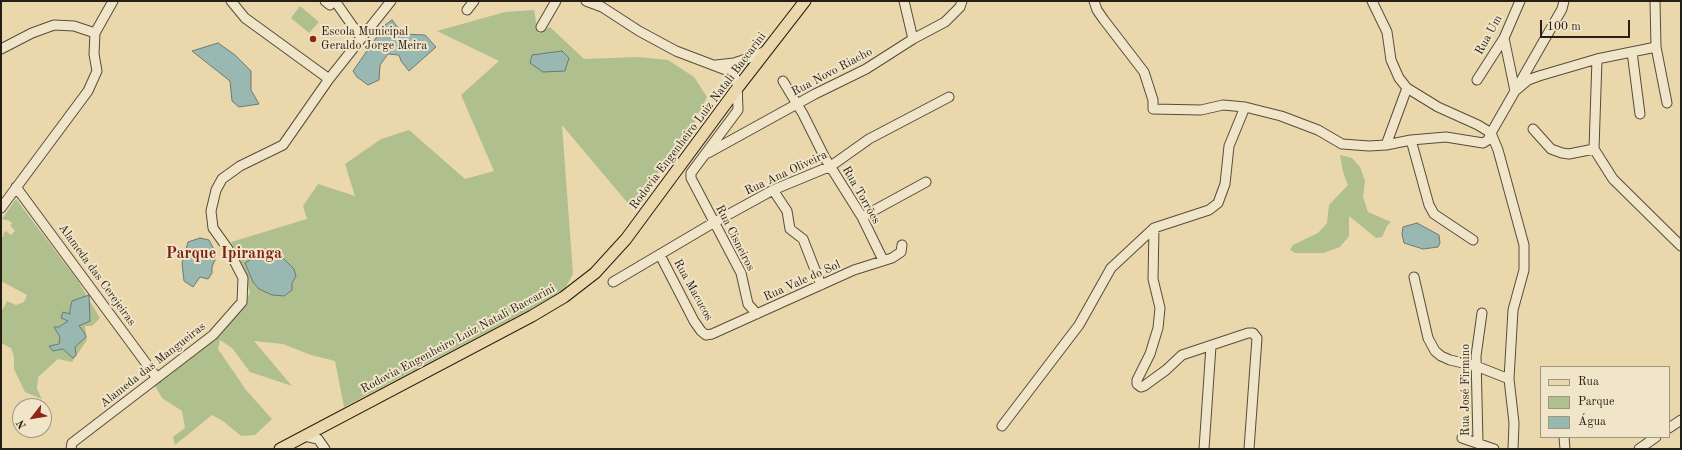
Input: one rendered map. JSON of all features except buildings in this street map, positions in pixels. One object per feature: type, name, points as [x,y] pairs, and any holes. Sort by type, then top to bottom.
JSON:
[{"type":"main road","name":"Rodovia Engenheiro Luiz Natali Baccarini","points":[[280,449],[532,316],[564,297],[595,273],[626,239],[736,90],[806,1]]},
{"type":"street","points":[[1,208],[88,91],[97,71],[94,54],[95,33],[113,1]]},
{"type":"street","points":[[231,1],[245,18],[329,79]]},
{"type":"street","points":[[325,1],[330,5],[333,1],[361,38]]},
{"type":"street","name":"Alameda das Mangueiras","points":[[70,449],[72,443],[213,335],[242,302],[243,278],[228,249],[212,228],[211,211],[216,190],[222,179],[240,166],[283,145],[329,79],[391,1]]},
{"type":"street","points":[[467,10],[474,1]]},
{"type":"street","points":[[541,27],[556,1]]},
{"type":"street","points":[[586,1],[602,7],[639,31],[676,51],[713,65],[734,75],[737,82],[736,90],[738,110],[705,154]]},
{"type":"street","points":[[904,1],[913,39]]},
{"type":"street","name":"Rua Novo Riacho","points":[[705,154],[797,104],[866,69],[913,39],[945,22],[960,7],[962,1]]},
{"type":"street","points":[[1094,1],[1097,10],[1104,20],[1144,72],[1153,100],[1153,109],[1201,110],[1224,105],[1245,107],[1281,116],[1318,130],[1342,144],[1369,146],[1446,137],[1482,143],[1488,140],[1562,9],[1564,1]]},
{"type":"street","points":[[1372,1],[1387,32],[1391,60],[1399,78],[1407,88],[1438,107],[1478,125],[1491,133],[1498,150],[1524,246],[1524,270],[1513,310],[1509,378],[1514,423],[1513,449]]},
{"type":"street","name":"Rua Um","points":[[1477,80],[1504,38],[1520,1]]},
{"type":"street","points":[[1655,1],[1656,47],[1667,103]]},
{"type":"street","points":[[1,49],[32,33],[54,25],[74,26],[95,33]]},
{"type":"street","points":[[1504,38],[1515,91]]},
{"type":"street","points":[[1515,91],[1528,80],[1539,76],[1597,59],[1656,47]]},
{"type":"street","points":[[713,65],[734,63],[758,55],[769,48]]},
{"type":"street","points":[[1632,52],[1640,114]]},
{"type":"street","points":[[1597,59],[1594,149],[1613,179],[1681,246]]},
{"type":"street","name":"Rua Torrões","points":[[783,81],[862,218],[883,260]]},
{"type":"street","points":[[1386,145],[1407,88]]},
{"type":"street","name":"Rua Ana Oliveira","points":[[613,282],[713,223],[773,190],[831,166],[869,139],[949,97]]},
{"type":"street","points":[[1002,426],[1079,325],[1111,268],[1154,228],[1209,210],[1218,203],[1225,184],[1229,146],[1245,107]]},
{"type":"street","points":[[1533,129],[1551,149],[1562,153],[1569,154],[1594,149]]},
{"type":"street","points":[[1410,140],[1429,204],[1434,214],[1473,240]]},
{"type":"street","name":"Rua Cisneiros","points":[[705,154],[691,173],[691,178],[713,223],[741,273],[748,304],[757,314]]},
{"type":"street","points":[[862,218],[926,182]]},
{"type":"street","name":"Alameda das Cerejeiras","points":[[16,187],[157,378]]},
{"type":"street","points":[[773,190],[787,211],[790,229],[803,239],[821,285]]},
{"type":"street","points":[[1154,228],[1153,279],[1160,308],[1158,328],[1150,354],[1136,380],[1137,384],[1141,387],[1144,386],[1166,370],[1182,355],[1248,333],[1253,333],[1257,338],[1249,449]]},
{"type":"street","name":"Rua Vale do Sol","points":[[706,335],[712,334],[854,270],[892,258],[901,252],[902,245]]},
{"type":"street","name":"Rua Macucos","points":[[660,255],[694,321],[706,335]]},
{"type":"street","points":[[1414,277],[1428,338],[1434,351],[1450,360],[1476,366],[1509,378]]},
{"type":"street","name":"Rua José Firmino","points":[[1478,443],[1476,356],[1482,313]]},
{"type":"street","points":[[1204,449],[1211,346]]},
{"type":"street","points":[[1670,427],[1681,420]]},
{"type":"street","points":[[304,436],[318,438],[324,449]]},
{"type":"street","points":[[1462,438],[1494,449]]},
{"type":"street","points":[[1564,438],[1565,449]]},
{"type":"street","points":[[1639,449],[1655,438]]},
{"type":"green space","points":[[300,6],[319,22],[309,33],[291,18]]},
{"type":"green space","points":[[534,10],[538,33],[550,27],[584,59],[638,57],[668,60],[694,77],[707,97],[684,143],[643,190],[631,207],[562,125],[573,274],[563,292],[344,407],[335,361],[311,355],[283,344],[254,341],[292,386],[250,372],[232,348],[220,340],[218,349],[246,390],[272,419],[255,435],[241,436],[223,421],[212,415],[175,445],[173,437],[185,428],[182,411],[162,398],[154,384],[239,311],[250,293],[243,266],[231,242],[307,219],[303,206],[318,184],[355,196],[345,164],[381,139],[409,130],[465,179],[494,171],[461,95],[499,61],[437,31],[505,12]]},
{"type":"green space","points":[[1340,155],[1352,158],[1360,167],[1365,181],[1363,197],[1368,212],[1391,222],[1387,226],[1382,237],[1376,238],[1349,216],[1349,236],[1340,247],[1323,253],[1295,253],[1290,250],[1293,245],[1318,233],[1327,223],[1329,205],[1348,185],[1343,172]]},
{"type":"green space","points":[[16,199],[78,281],[100,318],[92,326],[85,326],[87,340],[72,362],[58,359],[38,377],[37,389],[42,398],[25,392],[14,369],[14,357],[11,348],[1,343],[1,309],[3,309],[7,301],[16,305],[24,302],[27,295],[1,281],[1,239],[6,231],[11,235],[15,231],[10,225],[12,224],[10,221],[2,219]]},
{"type":"water","points":[[392,20],[403,34],[425,35],[436,47],[409,71],[401,61],[399,55],[388,54],[380,65],[379,80],[368,85],[357,77],[353,71],[385,25]]},
{"type":"water","points":[[218,43],[235,55],[251,71],[251,90],[259,104],[239,107],[232,101],[230,81],[192,51]]},
{"type":"water","points":[[562,51],[569,58],[565,71],[543,72],[530,63],[532,55]]},
{"type":"water","points":[[1417,223],[1439,235],[1440,243],[1438,247],[1423,249],[1404,243],[1402,234],[1403,227]]},
{"type":"water","points":[[200,238],[209,240],[217,255],[212,267],[212,273],[208,279],[200,277],[193,287],[184,281],[182,263],[188,242]]},
{"type":"water","points":[[263,252],[282,257],[294,269],[296,276],[292,283],[292,290],[284,296],[272,295],[259,289],[253,282],[245,263]]},
{"type":"water","points":[[89,295],[90,321],[79,326],[86,337],[75,347],[76,355],[73,358],[63,349],[53,351],[49,346],[59,344],[60,337],[54,327],[59,327],[68,321],[61,318],[63,312],[70,314],[72,301]]},
{"type":"place","name":"Escola Municipal Geraldo Jorge Meira","points":[[313,39]]},
{"type":"district","name":"Parque Ipiranga","points":[[224,254]]}]
